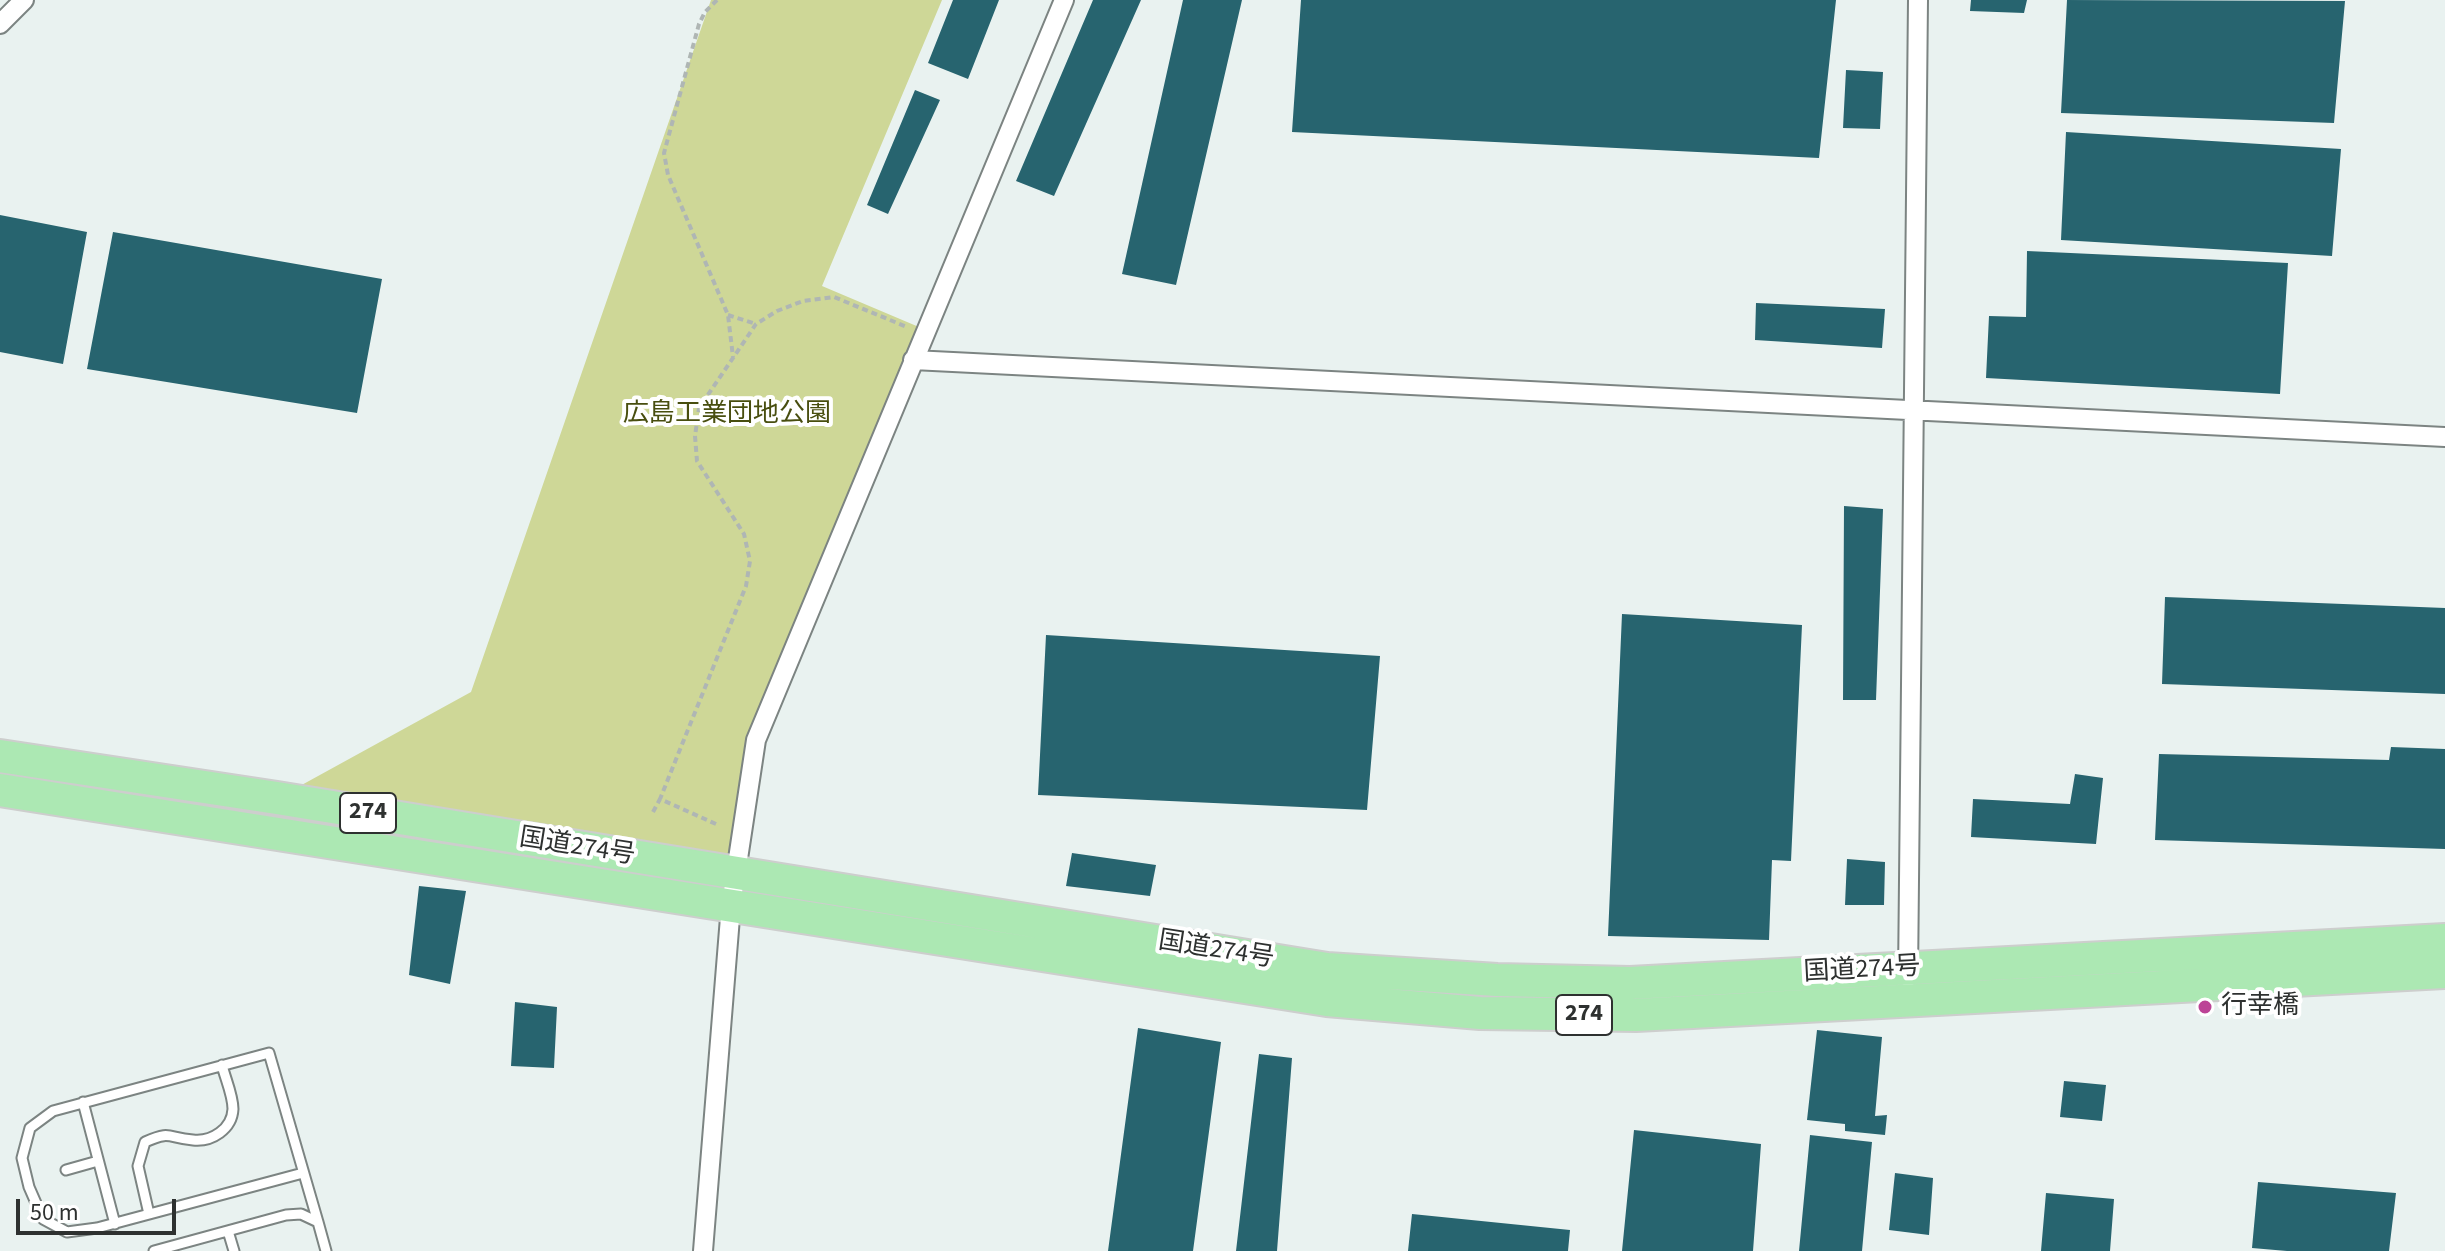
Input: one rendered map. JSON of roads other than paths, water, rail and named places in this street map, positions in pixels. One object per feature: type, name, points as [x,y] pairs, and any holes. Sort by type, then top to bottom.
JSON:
[{"type":"highway","name":"国道274号","points":[[0,756],[293,800],[1327,969],[1497,980],[1630,983],[2445,940]]},
{"type":"highway","name":"国道274号","points":[[0,790],[1327,1000],[1480,1013],[1636,1015],[2445,972]]},
{"type":"street","points":[[0,24],[24,0]]},
{"type":"street","points":[[703,1251],[734,874],[756,740],[1064,0]]},
{"type":"street","points":[[1909,1002],[1918,0]]},
{"type":"street","points":[[913,360],[2445,437]]},
{"type":"lane","points":[[303,1173],[115,1224],[67,1232],[43,1219],[29,1187],[22,1158],[30,1128],[53,1111],[269,1053],[326,1251]]},
{"type":"lane","points":[[149,1214],[138,1166],[145,1142],[166,1133],[195,1141],[215,1137],[229,1124],[233,1108],[222,1065]]},
{"type":"lane","points":[[83,1102],[115,1224]]},
{"type":"lane","points":[[66,1170],[98,1161]]},
{"type":"lane","points":[[154,1251],[286,1215],[301,1214],[318,1222]]},
{"type":"lane","points":[[228,1231],[234,1251]]},
{"type":"place","name":"行幸橋","points":[[2205,1007]]},
{"type":"park label","name":"広島工業団地公園","points":[[727,415]]}]
